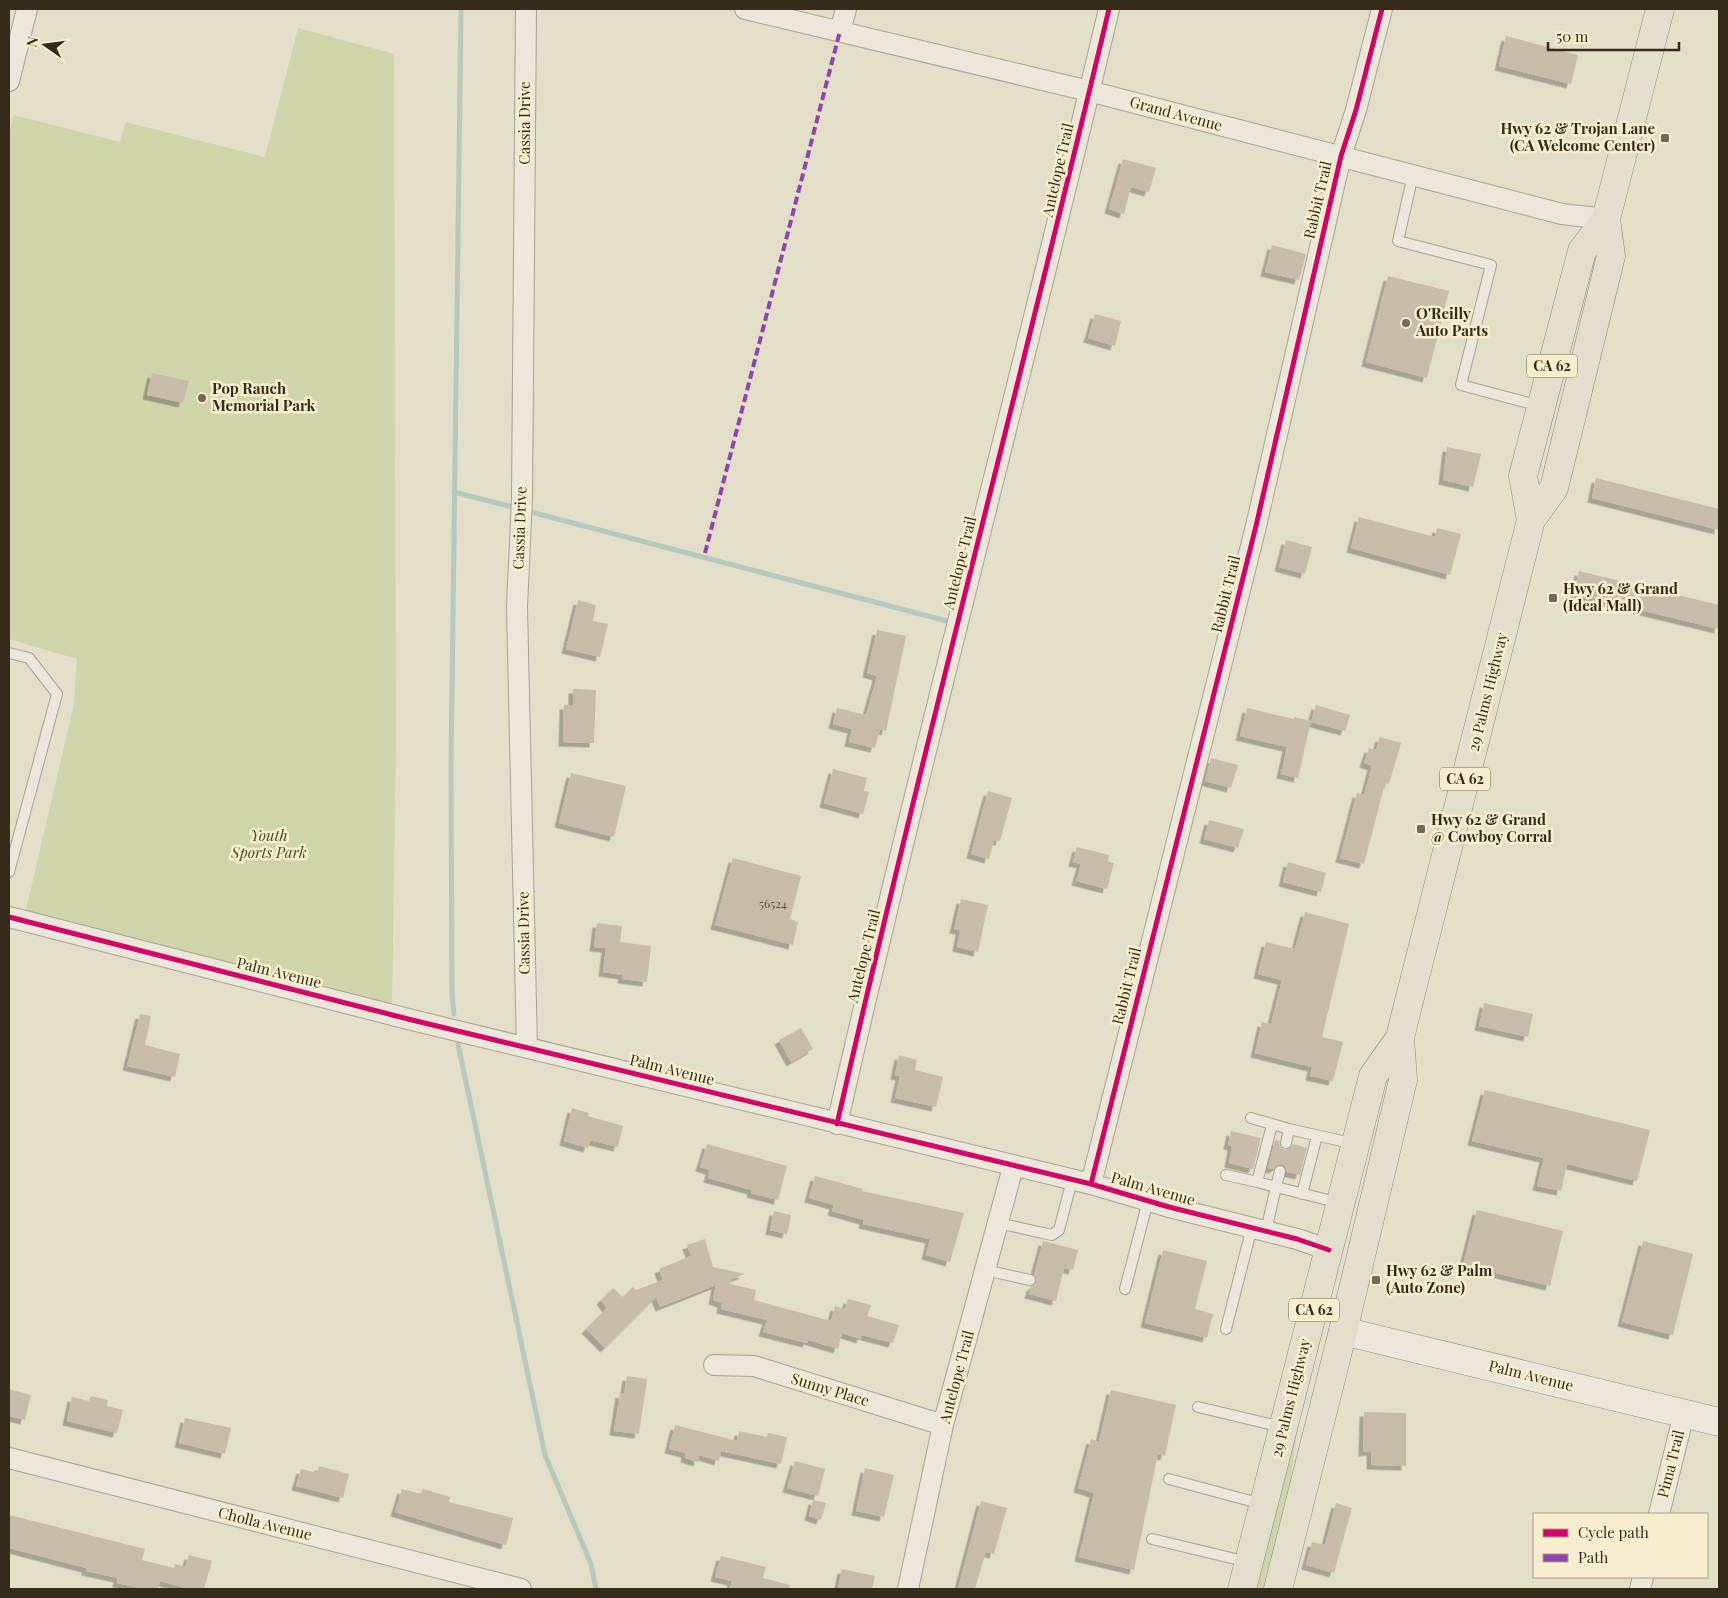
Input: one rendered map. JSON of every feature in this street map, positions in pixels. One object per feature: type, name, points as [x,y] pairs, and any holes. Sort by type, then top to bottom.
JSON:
[{"type":"main road","name":"29 Palms Highway","points":[[1278,1589],[1343,1331],[1403,1080],[1400,1038],[1531,520],[1554,488],[1611,256],[1606,219],[1660,9]]},
{"type":"main road","name":"29 Palms Highway","points":[[1531,520],[1523,476],[1582,251],[1606,219]]},
{"type":"main road","name":"29 Palms Highway","points":[[1242,1589],[1373,1076],[1400,1038]]},
{"type":"main road","points":[[1308,1471],[1302,1450],[1324,1324],[1340,1260],[1329,1250]]},
{"type":"street","points":[[9,81],[27,9]]},
{"type":"street","name":"Cassia Drive","points":[[526,9],[522,498],[517,608],[527,1048]]},
{"type":"street","name":"Grand Avenue","points":[[745,9],[1090,91],[1562,214],[1606,219]]},
{"type":"street","points":[[840,31],[846,9]]},
{"type":"street","name":"Antelope Trail","points":[[836,1124],[1109,9]]},
{"type":"street","name":"Rabbit Trail","points":[[1091,1184],[1256,526],[1341,156],[1356,110],[1382,9]]},
{"type":"street","name":"Palm Avenue","points":[[9,917],[527,1048],[1013,1167],[1091,1184],[1148,1201],[1259,1229],[1329,1250]]},
{"type":"street","name":"Antelope Trail","points":[[908,1589],[944,1424],[1013,1167]]},
{"type":"street","name":"Palm Avenue","points":[[1343,1331],[1719,1422]]},
{"type":"street","name":"Sunny Place","points":[[714,1364],[754,1366],[944,1424]]},
{"type":"street","name":"Pima Trail","points":[[1659,1513],[1684,1414]]},
{"type":"street","name":"Cholla Avenue","points":[[9,1458],[521,1589]]},
{"type":"lane","points":[[1413,175],[1398,241],[1491,265],[1461,385],[1541,406]]},
{"type":"lane","points":[[9,653],[29,658],[57,694],[9,872]]},
{"type":"lane","points":[[1251,1118],[1272,1125],[1356,1144]]},
{"type":"lane","points":[[1257,1182],[1272,1125]]},
{"type":"lane","points":[[1286,1143],[1289,1129]]},
{"type":"lane","points":[[1302,1194],[1317,1136]]},
{"type":"lane","points":[[1226,1329],[1280,1171]]},
{"type":"lane","points":[[1226,1175],[1340,1203]]},
{"type":"lane","points":[[998,1224],[1052,1235],[1059,1230],[1072,1180]]},
{"type":"lane","points":[[1125,1289],[1148,1201]]},
{"type":"lane","points":[[985,1270],[1030,1280]]},
{"type":"lane","points":[[1198,1406],[1284,1428]]},
{"type":"lane","points":[[1169,1480],[1264,1504]]},
{"type":"lane","points":[[1152,1539],[1249,1563]]},
{"type":"green space","name":"Pop Rauch Memorial Park","points":[[298,28],[394,54],[396,744],[392,1004],[25,914],[74,704],[77,659],[9,639],[9,135],[14,115],[120,142],[126,122],[265,157]]},
{"type":"green space","points":[[1298,1423],[1289,1491],[1264,1589],[1251,1589]]},
{"type":"building","points":[[1506,36],[1578,55],[1571,84],[1499,66]]},
{"type":"building","points":[[1123,159],[1156,168],[1149,192],[1131,187],[1124,214],[1109,209]]},
{"type":"building","points":[[1272,245],[1306,254],[1299,280],[1265,272]]},
{"type":"building","points":[[1388,276],[1449,291],[1427,378],[1366,362]]},
{"type":"building","points":[[1095,314],[1121,321],[1115,346],[1088,338]]},
{"type":"building","points":[[152,373],[189,381],[183,403],[147,395]]},
{"type":"building","points":[[1447,447],[1481,454],[1473,487],[1443,480]]},
{"type":"building","points":[[1596,478],[1719,509],[1719,530],[1592,498]]},
{"type":"building","points":[[1359,517],[1435,537],[1437,528],[1461,534],[1450,575],[1351,548]]},
{"type":"building","points":[[1286,540],[1312,547],[1305,574],[1279,567]]},
{"type":"building","points":[[1579,571],[1719,605],[1719,629],[1574,594]]},
{"type":"building","points":[[578,600],[596,605],[593,621],[608,624],[600,657],[566,649]]},
{"type":"building","points":[[877,630],[906,636],[886,731],[880,729],[875,748],[849,742],[852,729],[833,724],[837,708],[866,715],[877,676],[867,673]]},
{"type":"building","points":[[573,689],[596,690],[594,743],[563,742],[564,705],[573,705]]},
{"type":"building","points":[[1316,705],[1350,715],[1345,731],[1311,722]]},
{"type":"building","points":[[1247,708],[1311,721],[1298,778],[1281,774],[1287,747],[1240,736]]},
{"type":"building","points":[[1380,737],[1401,743],[1389,784],[1385,783],[1364,864],[1340,858],[1357,793],[1364,795],[1372,766],[1364,763],[1369,748],[1376,750]]},
{"type":"building","points":[[1211,758],[1238,765],[1231,788],[1205,781]]},
{"type":"building","points":[[833,769],[867,778],[864,791],[869,792],[863,814],[824,803]]},
{"type":"building","points":[[571,773],[626,786],[614,837],[559,823]]},
{"type":"building","points":[[988,791],[1012,798],[1000,841],[994,840],[989,859],[971,854]]},
{"type":"building","points":[[1209,820],[1244,829],[1238,848],[1204,839]]},
{"type":"building","points":[[1077,847],[1109,855],[1108,862],[1114,863],[1107,889],[1076,881],[1081,864],[1073,862]]},
{"type":"building","points":[[733,858],[801,876],[790,919],[798,922],[793,945],[715,925]]},
{"type":"building","points":[[1288,862],[1326,873],[1321,892],[1283,882]]},
{"type":"building","points":[[961,899],[988,905],[978,952],[957,947],[960,930],[954,929]]},
{"type":"building","points":[[1305,912],[1349,924],[1322,1037],[1343,1042],[1333,1081],[1310,1076],[1312,1067],[1255,1053],[1262,1022],[1271,1024],[1282,980],[1258,974],[1266,942],[1295,949]]},
{"type":"building","points":[[597,923],[622,926],[620,942],[651,946],[647,982],[622,979],[623,975],[603,972],[606,948],[594,947]]},
{"type":"building","points":[[1484,1003],[1533,1014],[1528,1037],[1479,1026]]},
{"type":"building","points":[[140,1014],[151,1016],[145,1045],[180,1054],[175,1077],[127,1066]]},
{"type":"building","points":[[801,1028],[813,1049],[791,1062],[779,1040]]},
{"type":"building","points":[[899,1055],[917,1060],[915,1070],[943,1077],[936,1107],[895,1098],[900,1076],[895,1075]]},
{"type":"building","points":[[1485,1090],[1650,1130],[1637,1181],[1567,1164],[1561,1191],[1537,1186],[1544,1158],[1472,1141]]},
{"type":"building","points":[[572,1108],[589,1113],[588,1116],[623,1126],[618,1147],[590,1140],[588,1148],[564,1141]]},
{"type":"building","points":[[1231,1131],[1261,1138],[1253,1169],[1229,1163],[1232,1146],[1228,1145]]},
{"type":"building","points":[[1275,1140],[1279,1141],[1280,1146],[1284,1150],[1289,1149],[1293,1144],[1307,1148],[1300,1175],[1287,1172],[1285,1166],[1281,1164],[1273,1169],[1268,1168]]},
{"type":"building","points":[[707,1144],[787,1166],[778,1200],[751,1193],[752,1190],[708,1178],[710,1170],[700,1167]]},
{"type":"building","points":[[815,1176],[863,1189],[862,1191],[964,1213],[950,1262],[926,1255],[930,1239],[863,1224],[864,1220],[832,1211],[834,1205],[809,1198]]},
{"type":"building","points":[[1477,1210],[1563,1231],[1550,1286],[1463,1265]]},
{"type":"building","points":[[774,1211],[791,1215],[787,1234],[770,1230]]},
{"type":"building","points":[[705,1239],[713,1267],[745,1274],[731,1279],[730,1284],[756,1290],[754,1300],[831,1321],[835,1306],[845,1309],[848,1299],[871,1305],[867,1316],[899,1325],[893,1343],[862,1335],[861,1339],[842,1333],[838,1349],[808,1340],[807,1343],[763,1332],[767,1320],[721,1309],[722,1303],[713,1300],[716,1285],[660,1307],[656,1297],[605,1348],[586,1329],[607,1308],[601,1300],[613,1288],[623,1297],[633,1287],[636,1290],[663,1280],[659,1269],[691,1256],[687,1245]]},
{"type":"building","points":[[1043,1241],[1078,1250],[1073,1270],[1064,1268],[1056,1301],[1029,1294],[1031,1287],[1037,1282],[1034,1275]]},
{"type":"building","points":[[1643,1241],[1693,1254],[1673,1335],[1622,1322]]},
{"type":"building","points":[[1163,1250],[1207,1261],[1195,1309],[1213,1314],[1207,1338],[1145,1323]]},
{"type":"building","points":[[627,1376],[647,1379],[639,1434],[614,1431],[620,1393],[624,1394]]},
{"type":"building","points":[[9,1389],[31,1395],[25,1420],[9,1416]]},
{"type":"building","points":[[1111,1390],[1176,1405],[1165,1456],[1158,1454],[1134,1570],[1079,1557],[1094,1493],[1078,1488],[1091,1439],[1099,1442]]},
{"type":"building","points":[[91,1396],[108,1400],[107,1406],[123,1410],[117,1433],[67,1421],[72,1397],[89,1401]]},
{"type":"building","points":[[1364,1412],[1406,1413],[1406,1466],[1371,1465],[1371,1451],[1363,1452]]},
{"type":"building","points":[[185,1418],[231,1428],[225,1454],[179,1443]]},
{"type":"building","points":[[675,1425],[737,1441],[739,1431],[767,1437],[768,1433],[787,1437],[781,1464],[721,1451],[719,1461],[699,1455],[698,1462],[685,1458],[686,1453],[669,1449]]},
{"type":"building","points":[[795,1461],[825,1469],[818,1496],[787,1488]]},
{"type":"building","points":[[319,1466],[349,1474],[343,1498],[296,1486],[301,1469],[317,1473]]},
{"type":"building","points":[[865,1468],[894,1475],[884,1517],[856,1511]]},
{"type":"building","points":[[402,1489],[421,1494],[423,1489],[450,1497],[449,1502],[513,1518],[506,1545],[395,1512]]},
{"type":"building","points":[[813,1500],[826,1503],[821,1520],[809,1516]]},
{"type":"building","points":[[981,1501],[1007,1508],[994,1554],[986,1552],[975,1589],[958,1589]]},
{"type":"building","points":[[1336,1503],[1352,1508],[1334,1573],[1306,1565],[1312,1542],[1325,1545]]},
{"type":"building","points":[[9,1515],[145,1549],[142,1560],[174,1568],[175,1564],[185,1567],[189,1555],[212,1561],[204,1589],[189,1589],[160,1581],[158,1589],[144,1589],[117,1583],[118,1578],[86,1571],[86,1568],[9,1548]]},
{"type":"building","points":[[721,1556],[766,1567],[763,1578],[790,1585],[789,1589],[730,1589],[732,1581],[715,1577]]},
{"type":"building","points":[[842,1569],[875,1576],[872,1589],[838,1589]]},
{"type":"waterway","points":[[454,1014],[452,995],[451,766],[461,9]]},
{"type":"waterway","points":[[454,492],[516,508]]},
{"type":"waterway","points":[[527,511],[947,621]]},
{"type":"waterway","points":[[458,1044],[545,1455],[591,1564],[596,1589]]},
{"type":"marked path","points":[[705,553],[840,31]]},
{"type":"cycle path","points":[[837,1124],[869,984],[1109,9]]},
{"type":"cycle path","points":[[1091,1184],[1256,526],[1341,156],[1356,110],[1382,9]]},
{"type":"cycle path","points":[[9,917],[412,1020],[1091,1184],[1169,1207],[1297,1239],[1329,1250]]},
{"type":"place","name":"Hwy 62 & Trojan Lane (CA Welcome Center)","points":[[1665,138]]},
{"type":"place","name":"O'Reilly Auto Parts","points":[[1406,323]]},
{"type":"place","name":"Pop Rauch Memorial Park","points":[[202,398]]},
{"type":"place","name":"Hwy 62 & Grand (Ideal Mall)","points":[[1553,598]]},
{"type":"place","name":"Hwy 62 & Grand @ Cowboy Corral","points":[[1421,829]]},
{"type":"place","name":"Hwy 62 & Palm (Auto Zone)","points":[[1376,1280]]},
{"type":"park label","name":"Youth Sports Park","points":[[269,844]]}]
